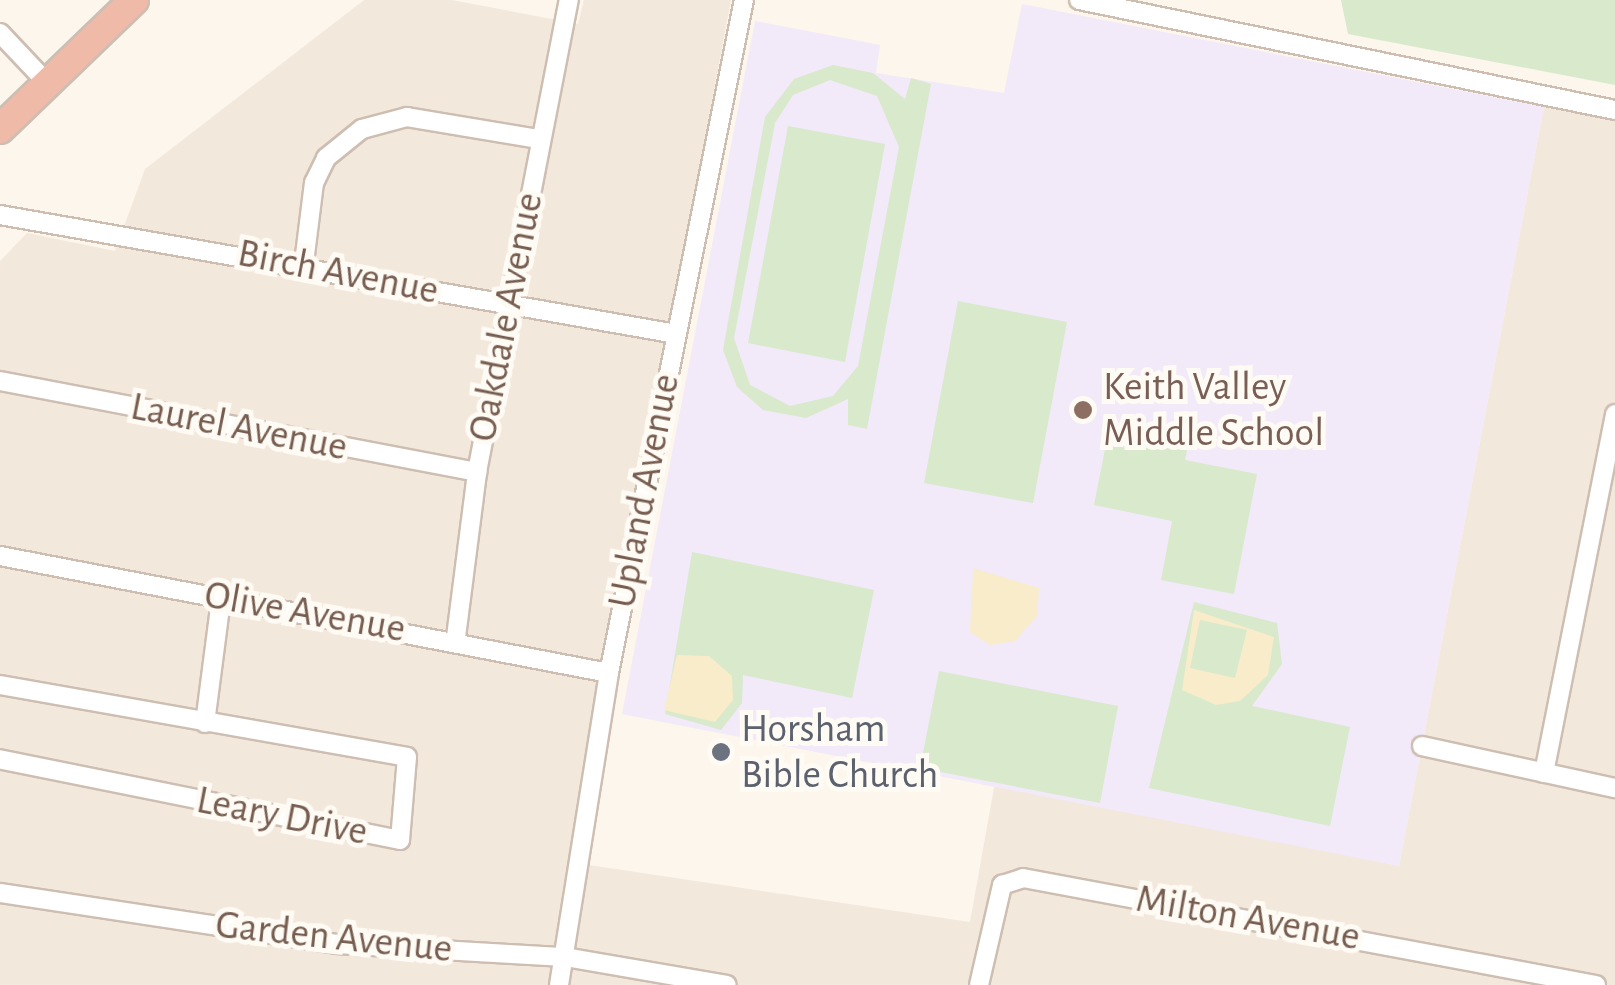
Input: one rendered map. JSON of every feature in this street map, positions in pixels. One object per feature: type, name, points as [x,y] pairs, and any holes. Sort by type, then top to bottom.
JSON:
[{"type":"highway","points":[[0,129],[134,0]]},
{"type":"street","name":"Oakdale Avenue","points":[[456,637],[477,472],[569,0]]},
{"type":"street","name":"Upland Avenue","points":[[559,985],[608,673],[744,0]]},
{"type":"street","points":[[1078,0],[1615,110]]},
{"type":"street","points":[[0,33],[48,84]]},
{"type":"street","points":[[304,263],[314,183],[326,158],[362,129],[406,117],[539,139]]},
{"type":"street","name":"Birch Avenue","points":[[0,215],[304,263],[508,306],[676,334]]},
{"type":"street","name":"Laurel Avenue","points":[[0,381],[477,472]]},
{"type":"street","points":[[1544,773],[1615,414]]},
{"type":"street","name":"Olive Avenue","points":[[0,556],[221,599],[456,637],[608,673]]},
{"type":"street","name":"Leary Drive","points":[[205,723],[221,599]]},
{"type":"street","name":"Leary Drive","points":[[0,685],[407,757],[400,840],[0,759]]},
{"type":"street","points":[[1422,746],[1615,788]]},
{"type":"street","name":"Milton Avenue","points":[[979,985],[1002,885],[1023,878],[1596,985]]},
{"type":"street","name":"Garden Avenue","points":[[0,893],[337,944],[565,956],[727,985]]},
{"type":"shaded area","points":[[364,0],[452,0],[578,24],[584,0],[731,0],[569,862],[970,922],[995,782],[1399,866],[1544,107],[1615,121],[1615,985],[0,985],[0,261],[27,233],[115,251],[145,169]]},
{"type":"shaded area","name":"Keith Valley Middle School","points":[[1022,4],[1544,107],[1399,866],[622,714],[755,21],[880,45],[876,73],[1004,93]]},
{"type":"green space","points":[[1341,0],[1615,0],[1615,85],[1348,34]]},
{"type":"green space","points":[[833,65],[873,73],[905,99],[911,78],[931,84],[867,429],[848,425],[848,399],[806,418],[763,410],[737,387],[723,350],[765,117],[794,79]],"holes":[[[830,80],[877,96],[899,147],[858,366],[833,396],[790,406],[750,385],[734,338],[775,123],[793,95]]]},
{"type":"green space","points":[[788,126],[885,144],[845,362],[748,343]]},
{"type":"green space","points":[[958,301],[1067,322],[1033,503],[924,483]]},
{"type":"green space","points":[[1109,429],[1188,445],[1185,460],[1257,474],[1234,594],[1161,580],[1172,521],[1094,505]]},
{"type":"green space","points":[[692,552],[874,590],[852,698],[743,675],[742,703],[721,730],[665,714]]},
{"type":"green space","points":[[1194,602],[1277,623],[1282,664],[1252,706],[1350,727],[1330,826],[1149,788]]},
{"type":"green space","points":[[939,671],[1118,706],[1100,803],[920,768]]},
{"type":"sand","points":[[973,568],[1039,588],[1037,616],[1015,641],[990,645],[970,632]]},
{"type":"sand","points":[[1194,610],[1274,637],[1268,675],[1240,701],[1216,705],[1182,690]],"holes":[[[1200,620],[1247,630],[1235,678],[1190,668]]]},
{"type":"sand","points":[[677,655],[709,656],[732,676],[733,700],[715,722],[664,710]]},
{"type":"place","name":"Keith Valley Middle School","points":[[1083,410]]},
{"type":"place","name":"Horsham Bible Church","points":[[721,752]]}]
